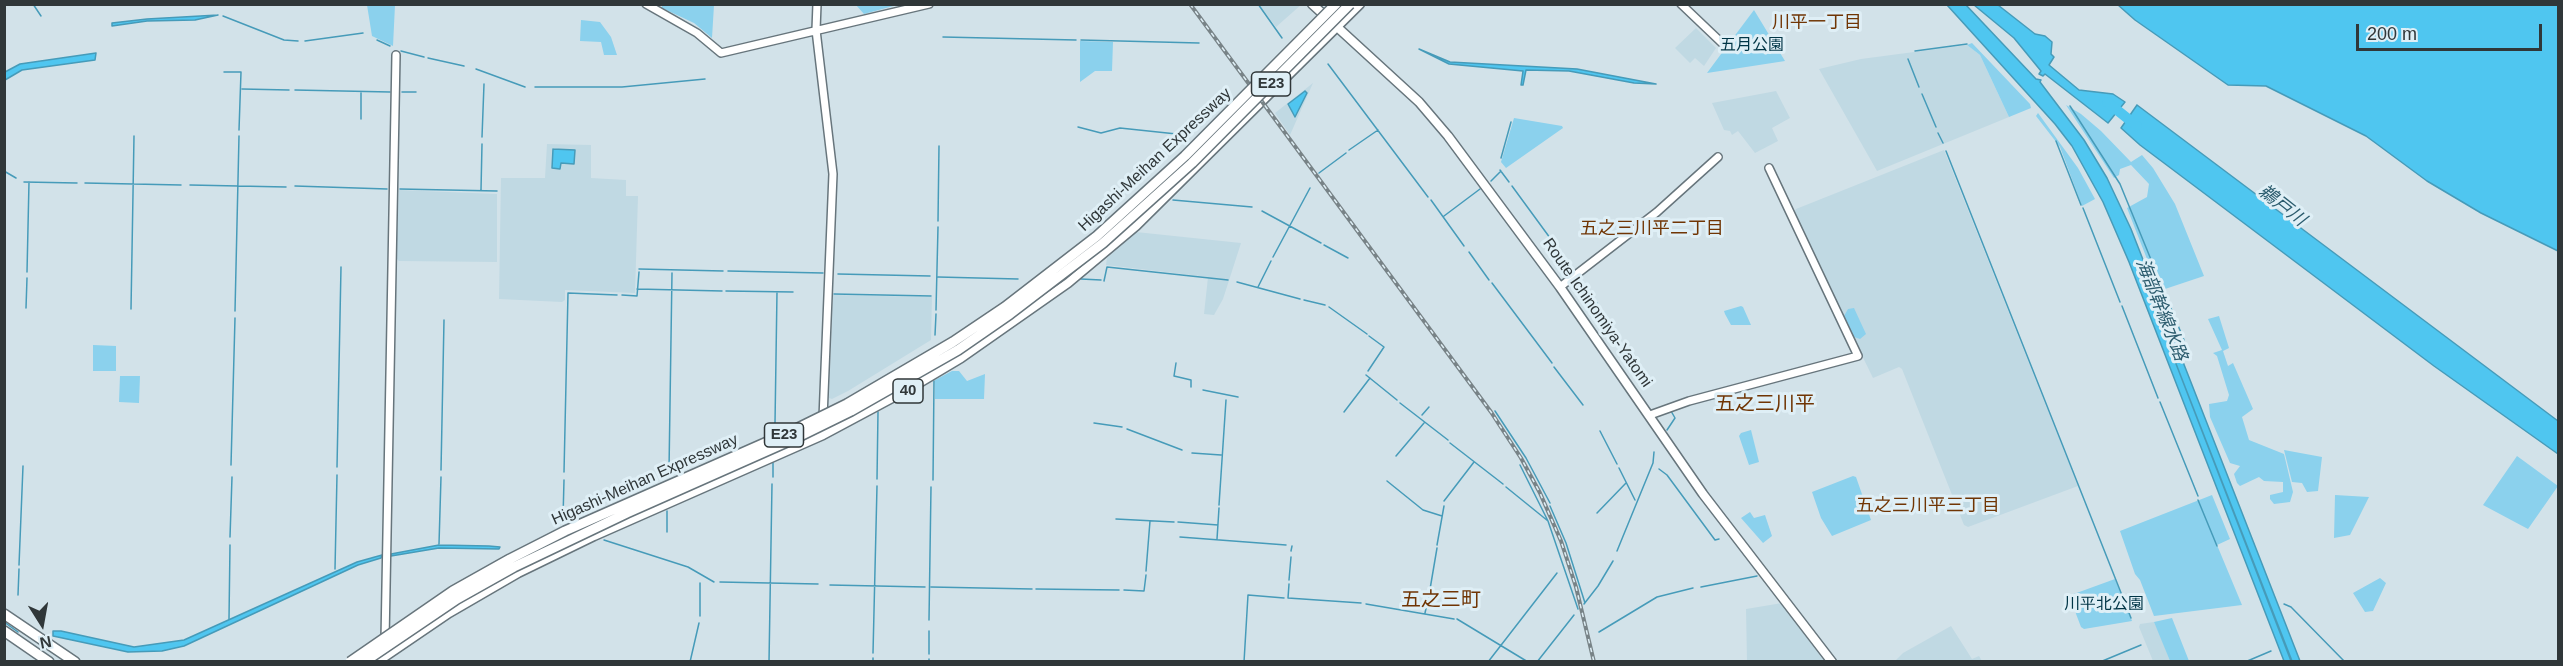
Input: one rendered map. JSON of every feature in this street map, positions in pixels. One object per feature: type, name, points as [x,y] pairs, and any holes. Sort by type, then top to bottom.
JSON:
[{"type":"highway","name":"Higashi-Meihan Expressway","points":[[350,662],[453,591],[510,559],[565,531],[792,431],[856,399],[953,342],[1051,273],[1106,229],[1185,156],[1336,4]]},
{"type":"highway","name":"Higashi-Meihan Expressway","points":[[364,662],[447,605],[514,567],[607,522],[796,438],[851,411],[958,350],[1010,314],[1103,243],[1192,163],[1350,4]]},
{"type":"highway","points":[[4,614],[75,662]]},
{"type":"highway","points":[[4,631],[49,662]]},
{"type":"main road","name":"Route Ichinomiya-Yatomi","points":[[1312,4],[1419,102],[1441,127],[1560,287],[1703,494],[1832,662]]},
{"type":"main road","name":"40","points":[[377,662],[449,613],[518,573],[602,532],[823,435],[909,390],[951,364],[1068,283],[1136,226],[1360,4]]},
{"type":"street","points":[[646,4],[698,33],[721,53],[930,4]]},
{"type":"street","points":[[817,4],[816,30],[833,174],[823,435]]},
{"type":"street","points":[[1681,4],[1723,44]]},
{"type":"street","points":[[385,655],[396,55]]},
{"type":"street","points":[[1560,287],[1657,212],[1718,157]]},
{"type":"street","points":[[1650,415],[1689,401],[1777,380],[1858,356],[1769,168]]},
{"type":"shaded area","points":[[1259,4],[1302,4],[1276,27],[1259,5]]},
{"type":"shaded area","points":[[1696,28],[1716,48],[1704,66],[1695,58],[1690,63],[1675,48]]},
{"type":"shaded area","points":[[1967,45],[1980,55],[2009,117],[1877,171],[1819,69],[1861,59]]},
{"type":"shaded area","points":[[1313,83],[1290,135],[1275,113]]},
{"type":"shaded area","points":[[1776,91],[1790,118],[1772,128],[1778,141],[1755,153],[1738,131],[1732,135],[1730,131],[1724,130],[1712,103]]},
{"type":"shaded area","points":[[547,144],[591,145],[591,178],[626,180],[626,196],[638,196],[635,293],[565,290],[565,300],[562,302],[499,299],[501,178],[545,178]]},
{"type":"shaded area","points":[[1944,150],[2078,486],[1968,527],[1964,525],[1902,369],[1899,367],[1873,378],[1793,214],[1796,209]]},
{"type":"shaded area","points":[[399,190],[497,194],[497,262],[399,261],[396,258]]},
{"type":"shaded area","points":[[1136,232],[1241,243],[1223,299],[1214,315],[1204,314],[1208,277],[1106,265],[1107,258]]},
{"type":"shaded area","points":[[833,295],[932,297],[931,340],[848,391],[832,399],[829,398]]},
{"type":"shaded area","points":[[1782,603],[1824,661],[1747,661],[1746,609]]},
{"type":"shaded area","points":[[2154,622],[2170,661],[2153,661],[2139,627],[2140,624]]},
{"type":"shaded area","points":[[1951,626],[1972,659],[1979,656],[1982,661],[1895,661],[1903,653]]},
{"type":"green space","points":[[856,4],[897,5],[864,14]]},
{"type":"green space","points":[[367,5],[395,5],[393,46],[372,36]]},
{"type":"green space","points":[[662,5],[714,5],[712,38],[694,23],[662,8]]},
{"type":"green space","name":"五月公園","points":[[1754,10],[1785,61],[1707,73],[1724,50]]},
{"type":"green space","points":[[581,20],[600,22],[611,37],[617,55],[604,55],[601,42],[580,41]]},
{"type":"green space","points":[[1080,41],[1113,42],[1112,71],[1095,71],[1080,82]]},
{"type":"green space","points":[[1972,43],[2030,104],[2031,108],[2009,117],[1980,55],[1967,45]]},
{"type":"green space","points":[[2066,105],[2101,131],[2131,162],[2142,155],[2153,168],[2175,204],[2204,276],[2162,290],[2158,287],[2127,208],[2147,197],[2149,184],[2131,165],[2120,169],[2119,175],[2114,178]]},
{"type":"green space","points":[[2038,113],[2078,168],[2095,199],[2082,206],[2060,147],[2036,116]]},
{"type":"green space","points":[[1514,118],[1563,128],[1506,168],[1501,162]]},
{"type":"green space","points":[[1741,306],[1751,325],[1731,325],[1724,311]]},
{"type":"green space","points":[[1854,308],[1866,334],[1860,339],[1854,337],[1844,316],[1848,309]]},
{"type":"green space","points":[[2219,316],[2229,348],[2223,351],[2228,366],[2233,363],[2253,409],[2242,417],[2249,440],[2284,454],[2293,492],[2290,502],[2274,504],[2270,499],[2270,495],[2283,492],[2283,482],[2264,481],[2259,477],[2240,486],[2237,483],[2234,474],[2240,466],[2230,463],[2210,417],[2209,404],[2227,401],[2229,395],[2217,356],[2213,353],[2222,350],[2208,319]]},
{"type":"green space","points":[[93,345],[116,346],[116,371],[93,371]]},
{"type":"green space","points":[[952,371],[959,371],[967,381],[985,374],[984,399],[935,399],[935,380]]},
{"type":"green space","points":[[120,376],[140,376],[139,403],[119,402]]},
{"type":"green space","points":[[1751,430],[1759,462],[1749,465],[1739,436]]},
{"type":"green space","points":[[2284,450],[2322,457],[2318,491],[2307,492],[2302,483],[2292,482]]},
{"type":"green space","points":[[2517,456],[2558,486],[2528,529],[2483,505]]},
{"type":"green space","points":[[1853,476],[1856,477],[1871,520],[1832,536],[1821,518],[1812,492]]},
{"type":"green space","points":[[2212,495],[2230,539],[2217,545],[2242,605],[2154,616],[2140,580],[2135,574],[2120,531]]},
{"type":"green space","points":[[2335,495],[2369,497],[2350,535],[2334,538]]},
{"type":"green space","points":[[1750,512],[1754,518],[1765,515],[1772,536],[1763,543],[1741,518]]},
{"type":"green space","points":[[2380,578],[2386,583],[2373,611],[2365,612],[2353,593]]},
{"type":"green space","name":"川平北公園","points":[[2115,579],[2132,621],[2084,629],[2081,627],[2070,598],[2071,595]]},
{"type":"green space","points":[[2172,618],[2189,661],[2170,661],[2154,622]]},
{"type":"water","name":"海部幹線水路","points":[[1947,5],[1966,5],[2036,79],[2041,80],[2040,82],[2084,140],[2107,178],[2131,229],[2300,661],[2292,661],[2173,356],[2291,661],[2284,661],[2129,262],[2103,202],[2072,146],[2055,124]]},
{"type":"water","points":[[1974,5],[1998,5],[2035,34],[2045,36],[2052,42],[2051,54],[2054,57],[2049,65],[2079,90],[2113,94],[2125,102],[2108,123],[2045,74],[2043,76],[2039,74],[2041,71],[2014,38]]},
{"type":"water","points":[[2118,5],[2558,5],[2558,251],[2481,213],[2427,181],[2366,136],[2266,86],[2228,85],[2135,20]]},
{"type":"water","points":[[218,15],[195,20],[147,21],[112,26],[112,23],[147,19]]},
{"type":"water","points":[[1419,49],[1450,62],[1577,69],[1656,84],[1634,83],[1569,71],[1526,70],[1523,85],[1521,85],[1523,71],[1449,64]]},
{"type":"water","points":[[96,53],[95,60],[22,70],[5,80],[5,72],[20,64]]},
{"type":"water","points":[[1305,91],[1307,93],[1295,117],[1288,104]]},
{"type":"water","points":[[2137,105],[2558,421],[2558,454],[2434,366],[2140,145],[2121,128]]},
{"type":"water","points":[[553,149],[575,150],[574,164],[561,163],[560,169],[552,168]]},
{"type":"water","points":[[439,545],[500,547],[499,549],[439,548],[391,556],[391,554]]},
{"type":"water","points":[[382,555],[381,558],[358,565],[184,646],[162,651],[128,652],[53,636],[53,631],[61,631],[134,647],[184,640],[357,562]]},
{"type":"waterway","points":[[33,4],[41,16]]},
{"type":"waterway","points":[[1258,4],[1282,38]]},
{"type":"waterway","points":[[223,16],[284,40],[298,41]]},
{"type":"waterway","points":[[305,41],[363,33]]},
{"type":"waterway","points":[[943,37],[1076,40]]},
{"type":"waterway","points":[[377,40],[390,46]]},
{"type":"waterway","points":[[1081,40],[1199,43]]},
{"type":"waterway","points":[[1915,51],[1967,44]]},
{"type":"waterway","points":[[401,51],[424,57]]},
{"type":"waterway","points":[[428,58],[464,66]]},
{"type":"waterway","points":[[1908,59],[1919,87]]},
{"type":"waterway","points":[[1328,64],[1428,197]]},
{"type":"waterway","points":[[476,69],[525,87]]},
{"type":"waterway","points":[[224,72],[241,72],[239,130]]},
{"type":"waterway","points":[[535,87],[622,87],[705,79]]},
{"type":"waterway","points":[[482,137],[484,84]]},
{"type":"waterway","points":[[242,89],[289,90]]},
{"type":"waterway","points":[[295,90],[390,92]]},
{"type":"waterway","points":[[402,92],[416,92]]},
{"type":"waterway","points":[[361,93],[361,119]]},
{"type":"waterway","points":[[1922,94],[1936,127]]},
{"type":"waterway","name":"鵜戸川","points":[[2107,102],[2137,126]]},
{"type":"waterway","name":"海部幹線水路","points":[[2070,106],[2120,184],[2184,340]]},
{"type":"waterway","points":[[1501,158],[1511,122]]},
{"type":"waterway","points":[[1078,127],[1101,133],[1120,128],[1186,135]]},
{"type":"waterway","points":[[1349,150],[1378,130]]},
{"type":"waterway","points":[[1938,133],[1943,143]]},
{"type":"waterway","points":[[131,309],[134,136]]},
{"type":"waterway","points":[[235,311],[239,136]]},
{"type":"waterway","points":[[2056,141],[2081,205]]},
{"type":"waterway","points":[[481,190],[482,144]]},
{"type":"waterway","points":[[938,221],[939,146]]},
{"type":"waterway","points":[[1946,151],[2131,618]]},
{"type":"waterway","points":[[1319,173],[1346,153]]},
{"type":"waterway","points":[[1500,170],[1509,182]]},
{"type":"waterway","points":[[4,171],[16,178]]},
{"type":"waterway","points":[[1491,181],[1501,171]]},
{"type":"waterway","points":[[24,182],[77,183]]},
{"type":"waterway","points":[[27,272],[29,182]]},
{"type":"waterway","points":[[85,183],[181,185]]},
{"type":"waterway","points":[[190,185],[286,187]]},
{"type":"waterway","points":[[295,186],[387,189]]},
{"type":"waterway","points":[[1512,186],[1553,242]]},
{"type":"waterway","points":[[1273,257],[1310,188]]},
{"type":"waterway","points":[[400,189],[497,191]]},
{"type":"waterway","points":[[1444,216],[1480,189]]},
{"type":"waterway","points":[[1173,200],[1252,207]]},
{"type":"waterway","points":[[1431,200],[1464,246]]},
{"type":"waterway","points":[[2083,208],[2120,302]]},
{"type":"waterway","points":[[1262,211],[1321,243]]},
{"type":"waterway","points":[[936,310],[938,227]]},
{"type":"waterway","points":[[1324,245],[1348,258]]},
{"type":"waterway","points":[[1556,247],[1573,270]]},
{"type":"waterway","points":[[1469,252],[1489,280]]},
{"type":"waterway","points":[[1258,287],[1271,261]]},
{"type":"waterway","points":[[337,467],[341,267]]},
{"type":"waterway","points":[[1104,281],[1107,267],[1228,280]]},
{"type":"waterway","points":[[639,269],[723,271]]},
{"type":"waterway","points":[[728,271],[823,273]]},
{"type":"waterway","points":[[622,295],[637,296],[639,272]]},
{"type":"waterway","points":[[669,470],[672,273]]},
{"type":"waterway","points":[[838,274],[930,276]]},
{"type":"waterway","points":[[938,277],[1018,279]]},
{"type":"waterway","points":[[26,308],[27,278]]},
{"type":"waterway","points":[[1081,279],[1101,280]]},
{"type":"waterway","points":[[1580,281],[1599,306]]},
{"type":"waterway","points":[[1237,282],[1300,299]]},
{"type":"waterway","points":[[1492,283],[1552,363]]},
{"type":"waterway","points":[[637,289],[722,291]]},
{"type":"waterway","points":[[726,291],[793,292]]},
{"type":"waterway","points":[[775,423],[777,292]]},
{"type":"waterway","points":[[564,472],[568,293],[617,295]]},
{"type":"waterway","points":[[834,294],[931,296]]},
{"type":"waterway","points":[[1304,300],[1325,305]]},
{"type":"waterway","points":[[2122,306],[2158,398]]},
{"type":"waterway","points":[[1329,307],[1367,334]]},
{"type":"waterway","points":[[935,335],[936,314]]},
{"type":"waterway","points":[[231,465],[235,318]]},
{"type":"waterway","points":[[441,470],[444,320]]},
{"type":"waterway","points":[[1368,371],[1384,347],[1369,336]]},
{"type":"waterway","points":[[1176,363],[1174,376],[1191,380],[1191,387]]},
{"type":"waterway","points":[[1554,367],[1583,405]]},
{"type":"waterway","points":[[1366,375],[1397,400]]},
{"type":"waterway","points":[[1344,412],[1370,378]]},
{"type":"waterway","points":[[933,480],[934,381]]},
{"type":"waterway","points":[[1203,390],[1238,397]]},
{"type":"waterway","points":[[1219,505],[1226,400]]},
{"type":"waterway","points":[[2160,402],[2198,496]]},
{"type":"waterway","points":[[1400,403],[1448,440]]},
{"type":"waterway","points":[[1422,415],[1429,407]]},
{"type":"waterway","points":[[1495,411],[1526,458],[1550,503]]},
{"type":"waterway","points":[[1667,430],[1675,418],[1671,411]]},
{"type":"waterway","points":[[877,479],[878,412]]},
{"type":"waterway","points":[[1094,423],[1122,427]]},
{"type":"waterway","points":[[1396,456],[1424,423]]},
{"type":"waterway","points":[[1127,429],[1182,450]]},
{"type":"waterway","points":[[1600,431],[1617,464]]},
{"type":"waterway","points":[[1450,443],[1503,484]]},
{"type":"waterway","points":[[1617,551],[1653,463],[1654,452]]},
{"type":"waterway","points":[[1192,453],[1221,455]]},
{"type":"waterway","points":[[1444,501],[1474,462]]},
{"type":"waterway","points":[[773,463],[773,477]]},
{"type":"waterway","points":[[1520,465],[1548,521],[1578,609]]},
{"type":"waterway","points":[[19,565],[23,466]]},
{"type":"waterway","points":[[1619,468],[1635,500]]},
{"type":"waterway","points":[[1659,469],[1667,475],[1715,540],[1719,539]]},
{"type":"waterway","points":[[335,569],[337,475]]},
{"type":"waterway","points":[[230,537],[232,477]]},
{"type":"waterway","points":[[439,544],[441,477]]},
{"type":"waterway","points":[[563,518],[564,480]]},
{"type":"waterway","points":[[1387,481],[1423,510],[1442,516]]},
{"type":"waterway","points":[[1597,513],[1626,483]]},
{"type":"waterway","points":[[769,662],[772,484]]},
{"type":"waterway","points":[[873,653],[877,486]]},
{"type":"waterway","points":[[929,620],[931,487]]},
{"type":"waterway","points":[[1506,487],[1548,521]]},
{"type":"waterway","points":[[2198,500],[2217,546]]},
{"type":"waterway","points":[[1437,545],[1444,506]]},
{"type":"waterway","points":[[1550,506],[1566,543],[1585,603]]},
{"type":"waterway","points":[[1217,539],[1219,508]]},
{"type":"waterway","points":[[667,511],[667,532]]},
{"type":"waterway","points":[[1116,519],[1174,522]]},
{"type":"waterway","points":[[1146,571],[1150,521]]},
{"type":"waterway","points":[[1178,522],[1218,525]]},
{"type":"waterway","points":[[1180,537],[1286,545]]},
{"type":"waterway","points":[[604,540],[688,567],[714,582]]},
{"type":"waterway","points":[[229,619],[230,545]]},
{"type":"waterway","points":[[1291,551],[1292,546]]},
{"type":"waterway","points":[[1428,601],[1437,548]]},
{"type":"waterway","points":[[1289,580],[1291,557]]},
{"type":"waterway","points":[[1584,604],[1613,561]]},
{"type":"waterway","points":[[18,595],[19,569]]},
{"type":"waterway","points":[[1488,662],[1557,573]]},
{"type":"waterway","points":[[1124,590],[1144,591],[1146,575]]},
{"type":"waterway","points":[[1701,587],[1757,576]]},
{"type":"waterway","points":[[720,582],[818,584]]},
{"type":"waterway","points":[[700,583],[700,616]]},
{"type":"waterway","points":[[1289,584],[1288,598],[1361,603]]},
{"type":"waterway","points":[[830,585],[925,587]]},
{"type":"waterway","points":[[931,587],[1032,589]]},
{"type":"waterway","points":[[1599,632],[1657,597],[1693,588]]},
{"type":"waterway","points":[[1036,589],[1119,590]]},
{"type":"waterway","points":[[1244,662],[1248,595],[1284,598]]},
{"type":"waterway","points":[[1366,604],[1454,619]]},
{"type":"waterway","points":[[1425,613],[1427,604]]},
{"type":"waterway","points":[[2284,604],[2291,607],[2345,662]]},
{"type":"waterway","points":[[1537,662],[1574,615]]},
{"type":"waterway","points":[[1457,619],[1528,662]]},
{"type":"waterway","points":[[4,622],[18,632]]},
{"type":"waterway","points":[[690,662],[699,623]]},
{"type":"waterway","points":[[929,631],[929,654]]},
{"type":"waterway","points":[[2100,662],[2141,645]]},
{"type":"waterway","points":[[2245,662],[2271,651]]},
{"type":"railway","points":[[1190,4],[1491,412],[1521,458],[1540,493],[1561,541],[1576,587],[1594,662]]},
{"type":"district","name":"川平一丁目","points":[[1817,23]]},
{"type":"district","name":"五之三川平二丁目","points":[[1652,229]]},
{"type":"district","name":"五之三川平","points":[[1765,404]]},
{"type":"district","name":"五之三川平三丁目","points":[[1928,506]]},
{"type":"district","name":"五之三町","points":[[1441,600]]}]
